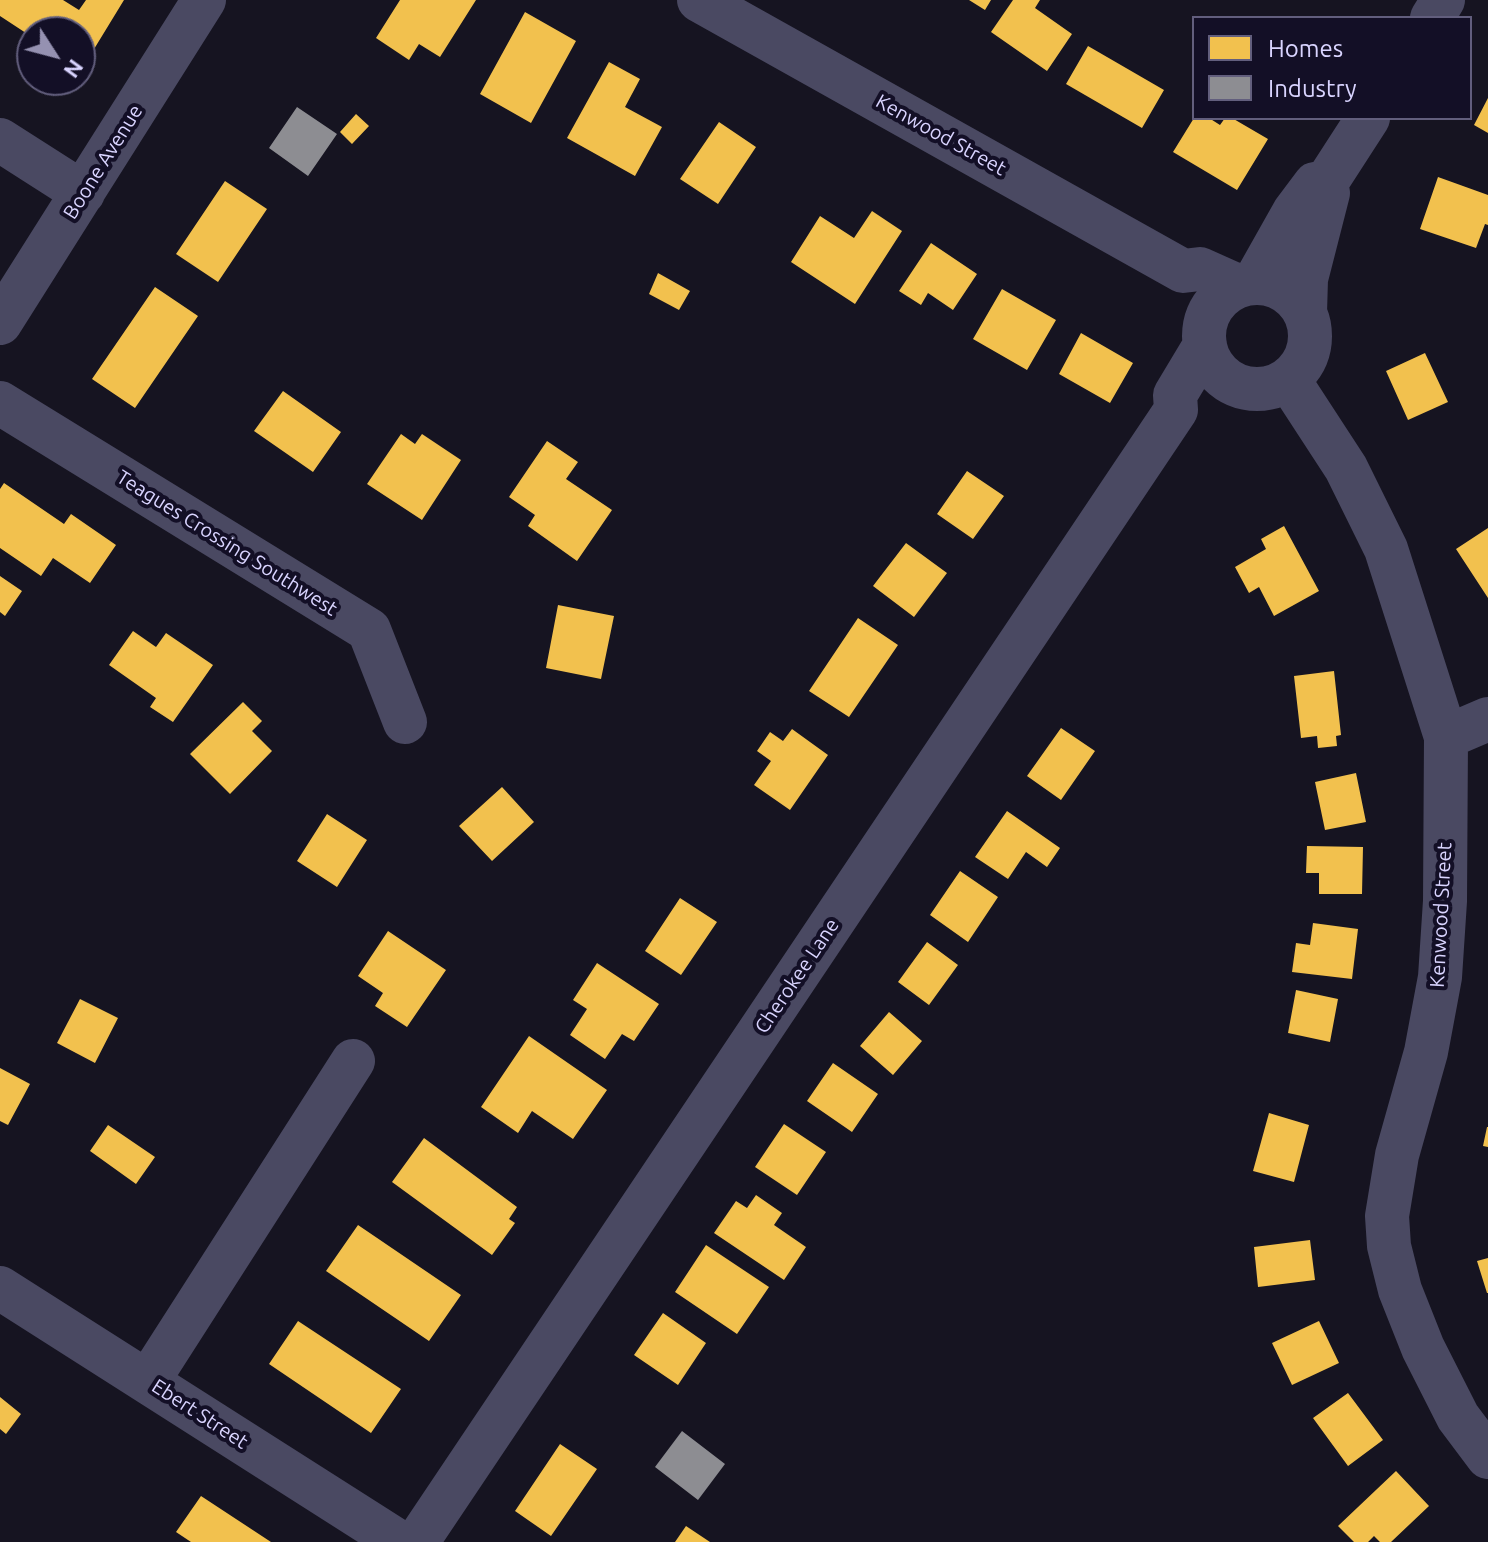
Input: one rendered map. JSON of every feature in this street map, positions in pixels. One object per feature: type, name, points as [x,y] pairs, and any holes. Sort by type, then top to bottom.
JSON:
[{"type":"street","name":"Boone Avenue","points":[[0,323],[204,0]]},
{"type":"street","name":"Kenwood Street","points":[[699,0],[1183,271],[1200,269],[1246,285]]},
{"type":"street","points":[[1183,271],[1186,284],[1195,293],[1212,365],[1224,378],[1239,386],[1256,389],[1288,379],[1301,365],[1309,349],[1310,331],[1305,313],[1306,279],[1328,193],[1326,183],[1367,120]]},
{"type":"street","points":[[0,140],[83,193]]},
{"type":"street","points":[[1246,285],[1315,184],[1326,183]]},
{"type":"street","points":[[1206,330],[1216,302],[1229,290],[1263,282],[1281,288],[1295,298],[1305,313]]},
{"type":"street","name":"Cherokee Lane","points":[[417,1542],[1176,410],[1175,395],[1206,330]]},
{"type":"street","name":"Kenwood Street","points":[[1288,379],[1346,468],[1386,549],[1446,737],[1445,901],[1440,977],[1426,1052],[1397,1155],[1387,1216],[1389,1246],[1400,1290],[1423,1348],[1458,1417],[1488,1457]]},
{"type":"street","points":[[1176,410],[1190,409],[1239,386]]},
{"type":"street","name":"Teagues Crossing Southwest","points":[[0,403],[369,630],[405,722]]},
{"type":"street","points":[[1446,737],[1488,719]]},
{"type":"street","points":[[148,1381],[353,1061]]},
{"type":"street","name":"Ebert Street","points":[[0,1288],[399,1542]]},
{"type":"building: Homes","points":[[0,0],[63,0],[79,10],[86,0],[124,0],[96,46],[96,16],[16,16],[16,26],[0,16]]},
{"type":"building: Homes","points":[[400,0],[476,0],[440,57],[419,44],[409,60],[376,38]]},
{"type":"building: Homes","points":[[969,0],[991,0],[985,10]]},
{"type":"building: Homes","points":[[1013,0],[1040,0],[1035,8],[1072,34],[1047,71],[991,32]]},
{"type":"building: Homes","points":[[525,12],[576,41],[531,123],[480,94]]},
{"type":"building: Homes","points":[[1088,46],[1164,90],[1142,128],[1066,84]]},
{"type":"building: Homes","points":[[609,62],[640,79],[625,107],[662,127],[635,176],[567,138]]},
{"type":"building: Homes","points":[[1488,98],[1488,133],[1474,125]]},
{"type":"building: Homes","points":[[356,114],[369,126],[352,144],[340,132]]},
{"type":"building: Homes","points":[[1193,120],[1212,120],[1220,125],[1224,120],[1235,120],[1268,139],[1237,190],[1173,152]]},
{"type":"building: Homes","points":[[719,122],[756,147],[718,204],[680,179]]},
{"type":"building: Homes","points":[[1438,177],[1488,195],[1488,225],[1485,224],[1476,248],[1420,229]]},
{"type":"building: Homes","points":[[225,181],[267,209],[218,282],[176,254]]},
{"type":"building: Homes","points":[[872,211],[902,231],[855,304],[791,262],[820,216],[854,238]]},
{"type":"building: Homes","points":[[931,243],[977,274],[953,310],[928,293],[921,305],[899,291]]},
{"type":"building: Homes","points":[[658,273],[690,291],[679,310],[649,294]]},
{"type":"building: Homes","points":[[155,287],[198,316],[135,408],[92,379]]},
{"type":"building: Homes","points":[[1002,289],[1056,320],[1027,370],[973,339]]},
{"type":"building: Homes","points":[[1081,333],[1133,363],[1110,403],[1059,374]]},
{"type":"building: Homes","points":[[1425,353],[1448,402],[1408,420],[1386,371]]},
{"type":"building: Homes","points":[[283,391],[341,432],[313,472],[254,431]]},
{"type":"building: Homes","points":[[401,434],[415,444],[422,434],[461,460],[422,520],[367,484]]},
{"type":"building: Homes","points":[[547,441],[578,462],[566,479],[612,510],[577,561],[528,526],[535,515],[509,497]]},
{"type":"building: Homes","points":[[967,471],[1004,496],[973,539],[937,514]]},
{"type":"building: Homes","points":[[4,483],[64,524],[71,514],[116,545],[90,583],[53,558],[41,576],[0,548],[0,489]]},
{"type":"building: Homes","points":[[1284,526],[1319,591],[1274,616],[1259,587],[1249,593],[1235,567],[1266,549],[1261,539]]},
{"type":"building: Homes","points":[[1488,528],[1488,598],[1456,549]]},
{"type":"building: Homes","points":[[906,543],[947,573],[914,617],[873,586]]},
{"type":"building: Homes","points":[[0,576],[22,591],[5,616],[0,612]]},
{"type":"building: Homes","points":[[558,605],[614,616],[601,679],[546,668]]},
{"type":"building: Homes","points":[[858,618],[898,645],[849,717],[809,691]]},
{"type":"building: Homes","points":[[133,631],[156,647],[166,633],[213,665],[173,722],[150,707],[156,698],[109,665]]},
{"type":"building: Homes","points":[[1334,671],[1341,735],[1336,736],[1337,746],[1318,748],[1317,736],[1301,738],[1294,676]]},
{"type":"building: Homes","points":[[243,702],[262,721],[252,731],[272,751],[230,794],[190,754]]},
{"type":"building: Homes","points":[[1061,728],[1095,751],[1061,800],[1027,776]]},
{"type":"building: Homes","points":[[792,729],[828,755],[790,810],[754,785],[771,761],[757,751],[770,732],[783,741]]},
{"type":"building: Homes","points":[[1356,773],[1366,822],[1325,830],[1315,782]]},
{"type":"building: Homes","points":[[502,787],[534,822],[492,861],[459,826]]},
{"type":"building: Homes","points":[[1007,811],[1060,848],[1047,867],[1026,852],[1008,879],[975,857]]},
{"type":"building: Homes","points":[[327,814],[367,840],[337,887],[297,861]]},
{"type":"building: Homes","points":[[1307,846],[1363,847],[1362,894],[1319,894],[1319,873],[1306,873]]},
{"type":"building: Homes","points":[[960,871],[998,897],[968,942],[930,915]]},
{"type":"building: Homes","points":[[680,898],[717,922],[681,975],[645,951]]},
{"type":"building: Homes","points":[[1313,923],[1358,929],[1352,979],[1292,972],[1296,943],[1310,945]]},
{"type":"building: Homes","points":[[388,931],[446,970],[407,1027],[375,1006],[383,993],[358,976]]},
{"type":"building: Homes","points":[[927,942],[958,965],[929,1005],[898,982]]},
{"type":"building: Homes","points":[[597,963],[659,1004],[634,1041],[622,1034],[605,1059],[570,1035],[587,1009],[573,1000]]},
{"type":"building: Homes","points":[[1296,990],[1338,999],[1330,1042],[1288,1033]]},
{"type":"building: Homes","points":[[80,999],[118,1018],[95,1063],[57,1043]]},
{"type":"building: Homes","points":[[889,1012],[922,1041],[893,1075],[860,1046]]},
{"type":"building: Homes","points":[[529,1036],[607,1090],[573,1139],[532,1111],[518,1133],[481,1107]]},
{"type":"building: Homes","points":[[833,1063],[878,1094],[852,1132],[807,1101]]},
{"type":"building: Homes","points":[[0,1068],[30,1084],[8,1125],[0,1121]]},
{"type":"building: Homes","points":[[1269,1113],[1309,1125],[1294,1182],[1253,1171]]},
{"type":"building: Homes","points":[[784,1124],[826,1152],[797,1195],[755,1167]]},
{"type":"building: Homes","points":[[108,1125],[155,1157],[136,1184],[90,1151]]},
{"type":"building: Homes","points":[[1488,1127],[1488,1147],[1483,1146]]},
{"type":"building: Homes","points":[[424,1138],[517,1207],[509,1219],[515,1223],[492,1255],[392,1182]]},
{"type":"building: Homes","points":[[756,1195],[782,1213],[774,1225],[806,1247],[784,1280],[714,1233],[736,1201],[747,1208]]},
{"type":"building: Homes","points":[[358,1225],[461,1295],[429,1341],[326,1271]]},
{"type":"building: Homes","points":[[1310,1240],[1315,1280],[1258,1287],[1254,1247]]},
{"type":"building: Homes","points":[[706,1245],[769,1287],[737,1334],[675,1292]]},
{"type":"building: Homes","points":[[1488,1258],[1488,1293],[1487,1293],[1477,1261]]},
{"type":"building: Homes","points":[[663,1313],[706,1343],[678,1385],[634,1355]]},
{"type":"building: Homes","points":[[298,1321],[401,1389],[371,1433],[269,1364]]},
{"type":"building: Homes","points":[[1319,1321],[1339,1363],[1292,1385],[1272,1343]]},
{"type":"building: Homes","points":[[1348,1393],[1383,1440],[1348,1466],[1313,1418]]},
{"type":"building: Homes","points":[[0,1397],[21,1414],[6,1434],[0,1429]]},
{"type":"building: Homes","points":[[560,1444],[597,1469],[551,1536],[515,1511]]},
{"type":"building: Homes","points":[[1396,1471],[1429,1506],[1391,1542],[1380,1542],[1374,1536],[1368,1542],[1354,1542],[1338,1526]]},
{"type":"building: Homes","points":[[201,1496],[271,1542],[191,1542],[176,1532]]},
{"type":"building: Homes","points":[[686,1526],[710,1542],[675,1542]]},
{"type":"building: Industry","points":[[297,107],[337,134],[308,176],[269,148]]},
{"type":"building: Industry","points":[[682,1431],[725,1464],[698,1500],[655,1467]]}]
